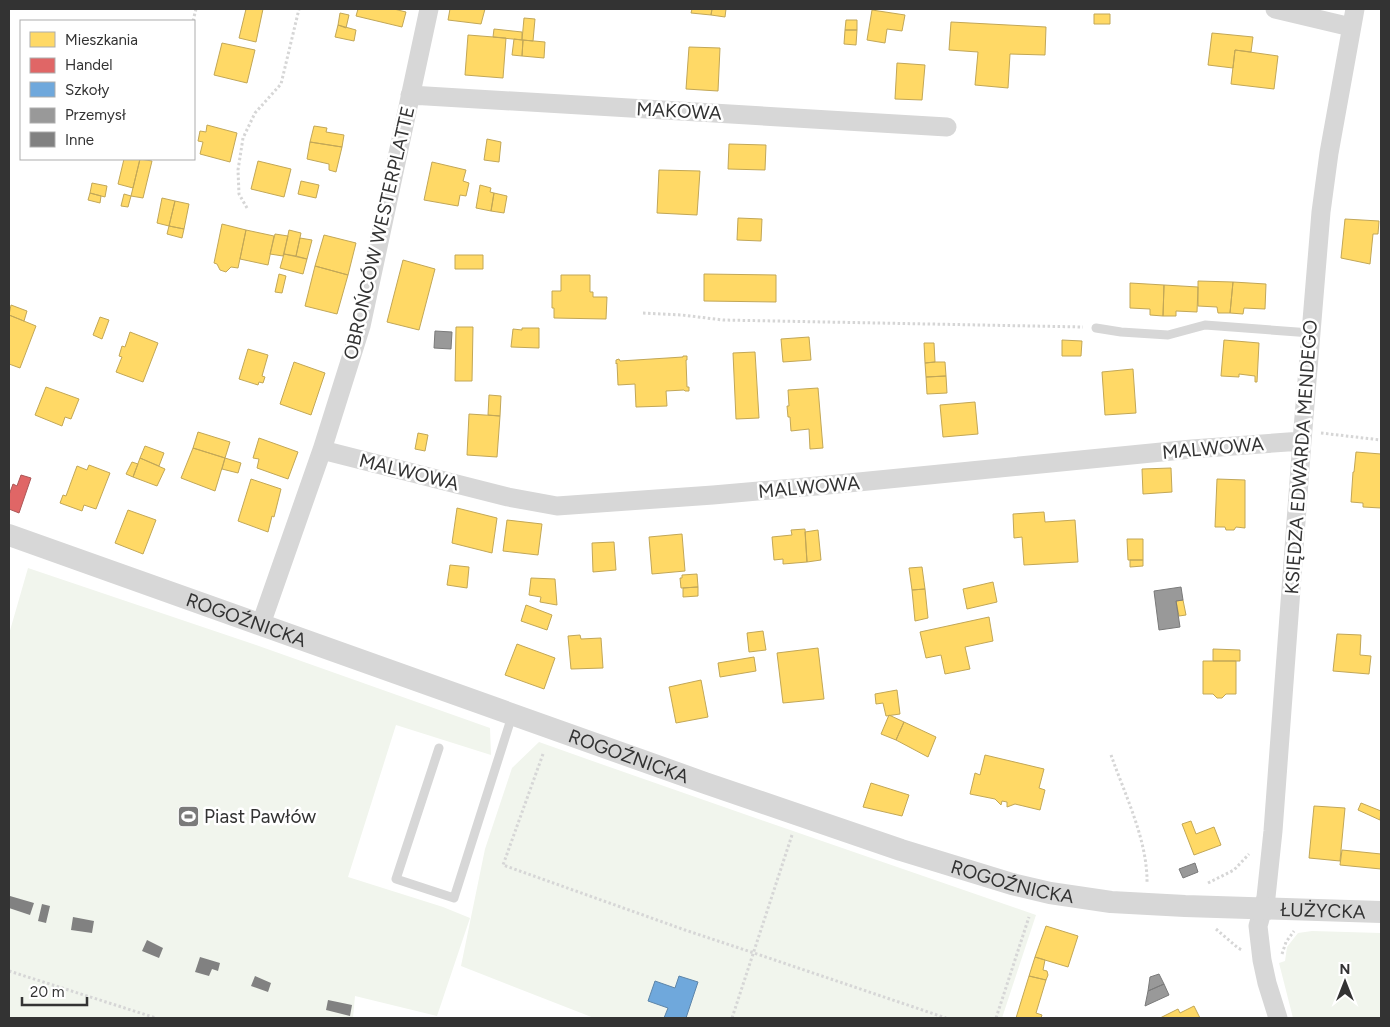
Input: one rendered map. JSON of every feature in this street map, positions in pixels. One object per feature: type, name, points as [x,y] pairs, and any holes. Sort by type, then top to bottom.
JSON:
[{"type":"street","name":"OBROŃCÓW WESTERPLATTE","points":[[261,624],[322,450],[361,326],[429,9]]},
{"type":"street","points":[[1275,9],[1351,27]]},
{"type":"street","name":"KSIĘDZA EDWARDA MENDEGO","points":[[1278,1018],[1267,983],[1259,943],[1258,926],[1264,908],[1274,830],[1302,436],[1321,212],[1329,153],[1355,9]]},
{"type":"street","name":"MAKOWA","points":[[410,95],[947,127]]},
{"type":"street","name":"MALWOWA","points":[[322,450],[508,497],[557,506],[828,485],[1192,449],[1302,436]]},
{"type":"street","name":"ROGOŹNICKA","points":[[9,535],[705,783],[892,847],[1012,884],[1050,893],[1111,902],[1264,908]]},
{"type":"street","name":"ŁUŻYCKA","points":[[1264,908],[1381,912]]},
{"type":"lane","points":[[1096,328],[1121,332],[1168,335],[1204,325],[1311,333]]},
{"type":"lane","points":[[439,748],[396,879],[454,898],[512,715]]},
{"type":"path","points":[[247,208],[238,194],[238,170],[243,138],[254,113],[281,84],[299,9]]},
{"type":"path","points":[[643,313],[723,320],[1096,328]]},
{"type":"path","points":[[1302,436],[1381,440]]},
{"type":"path","points":[[543,754],[503,865],[685,930],[946,1018]]},
{"type":"path","points":[[1111,755],[1146,859],[1147,887],[1139,886]]},
{"type":"path","points":[[732,1018],[795,827]]},
{"type":"path","points":[[1202,886],[1234,870],[1251,852]]},
{"type":"path","points":[[996,1018],[1029,917]]},
{"type":"path","points":[[9,971],[156,1018]]},
{"type":"shaded area","name":"Piast Pawłów","points":[[28,568],[256,645],[490,728],[491,755],[396,725],[348,877],[443,907],[470,918],[437,1016],[355,996],[353,1018],[9,1018],[9,634]]},
{"type":"shaded area","points":[[539,742],[1036,915],[1002,1018],[594,1018],[461,966],[485,849],[512,768]]},
{"type":"shaded area","points":[[1312,931],[1381,933],[1381,1018],[1293,1018],[1279,963],[1285,961],[1287,947],[1298,933]]},
{"type":"building: Mieszkania","points":[[246,9],[263,9],[256,42],[239,38]]},
{"type":"building: Mieszkania","points":[[358,9],[394,9],[406,12],[402,27],[356,16]]},
{"type":"building: Mieszkania","points":[[450,9],[485,9],[481,24],[448,20]]},
{"type":"building: Mieszkania","points":[[692,9],[712,9],[711,15],[691,13]]},
{"type":"building: Mieszkania","points":[[712,9],[726,9],[725,17],[711,15]]},
{"type":"building: Mieszkania","points":[[872,10],[905,15],[902,31],[887,29],[885,43],[867,40]]},
{"type":"building: Mieszkania","points":[[340,13],[349,15],[346,28],[338,25]]},
{"type":"building: Mieszkania","points":[[1094,14],[1110,14],[1110,24],[1094,24]]},
{"type":"building: Mieszkania","points":[[524,18],[535,19],[533,41],[522,40]]},
{"type":"building: Mieszkania","points":[[846,20],[857,20],[857,30],[845,30]]},
{"type":"building: Mieszkania","points":[[951,22],[1046,27],[1045,55],[1010,54],[1008,88],[975,85],[978,52],[949,50]]},
{"type":"building: Mieszkania","points":[[338,25],[356,30],[354,41],[335,37]]},
{"type":"building: Mieszkania","points":[[494,29],[522,32],[522,40],[493,37]]},
{"type":"building: Mieszkania","points":[[845,30],[857,30],[856,45],[844,44]]},
{"type":"building: Mieszkania","points":[[1212,33],[1253,37],[1251,52],[1235,50],[1233,68],[1208,65]]},
{"type":"building: Mieszkania","points":[[468,35],[506,38],[503,78],[465,75]]},
{"type":"building: Mieszkania","points":[[514,39],[523,40],[522,56],[512,55]]},
{"type":"building: Mieszkania","points":[[523,40],[545,42],[544,58],[522,56]]},
{"type":"building: Mieszkania","points":[[222,43],[255,50],[247,83],[214,75]]},
{"type":"building: Mieszkania","points":[[689,47],[720,48],[718,91],[686,89]]},
{"type":"building: Mieszkania","points":[[1235,50],[1278,56],[1274,89],[1231,84]]},
{"type":"building: Mieszkania","points":[[897,63],[925,65],[922,100],[895,99]]},
{"type":"building: Mieszkania","points":[[207,125],[237,133],[230,162],[200,154],[203,142],[198,141],[200,131],[206,132]]},
{"type":"building: Mieszkania","points":[[314,126],[327,128],[326,132],[344,135],[342,147],[310,142]]},
{"type":"building: Mieszkania","points":[[487,139],[501,142],[499,162],[484,160]]},
{"type":"building: Mieszkania","points":[[310,142],[342,147],[336,172],[329,170],[329,164],[307,159]]},
{"type":"building: Mieszkania","points":[[729,144],[766,145],[765,170],[728,169]]},
{"type":"building: Mieszkania","points":[[124,160],[140,160],[133,188],[118,184]]},
{"type":"building: Mieszkania","points":[[140,160],[152,161],[143,198],[131,196]]},
{"type":"building: Mieszkania","points":[[258,161],[291,169],[284,197],[251,189]]},
{"type":"building: Mieszkania","points":[[432,162],[466,170],[463,181],[469,183],[466,196],[460,195],[458,206],[424,200]]},
{"type":"building: Mieszkania","points":[[659,170],[700,171],[697,215],[657,213]]},
{"type":"building: Mieszkania","points":[[301,181],[319,185],[316,198],[298,194]]},
{"type":"building: Mieszkania","points":[[92,183],[107,186],[105,197],[90,193]]},
{"type":"building: Mieszkania","points":[[480,185],[491,188],[490,192],[494,193],[491,211],[476,208]]},
{"type":"building: Mieszkania","points":[[90,193],[101,196],[100,203],[88,200]]},
{"type":"building: Mieszkania","points":[[494,193],[507,196],[504,213],[491,211]]},
{"type":"building: Mieszkania","points":[[124,194],[131,196],[128,207],[121,206]]},
{"type":"building: Mieszkania","points":[[162,198],[175,201],[169,226],[157,223]]},
{"type":"building: Mieszkania","points":[[175,201],[189,204],[184,229],[169,226]]},
{"type":"building: Mieszkania","points":[[738,218],[762,219],[761,241],[737,240]]},
{"type":"building: Mieszkania","points":[[1345,219],[1379,221],[1378,234],[1373,234],[1370,264],[1341,258]]},
{"type":"building: Mieszkania","points":[[222,224],[246,230],[238,268],[231,267],[226,272],[220,270],[217,264],[214,263]]},
{"type":"building: Mieszkania","points":[[169,226],[184,229],[182,238],[167,234]]},
{"type":"building: Mieszkania","points":[[246,230],[274,236],[268,265],[240,259]]},
{"type":"building: Mieszkania","points":[[289,230],[301,233],[296,256],[284,254]]},
{"type":"building: Mieszkania","points":[[275,234],[288,236],[283,256],[270,254]]},
{"type":"building: Mieszkania","points":[[324,235],[356,243],[348,275],[315,266]]},
{"type":"building: Mieszkania","points":[[300,238],[312,240],[307,259],[296,256]]},
{"type":"building: Mieszkania","points":[[284,254],[307,259],[303,274],[280,268]]},
{"type":"building: Mieszkania","points":[[455,255],[483,255],[483,269],[455,269]]},
{"type":"building: Mieszkania","points":[[403,260],[435,269],[419,330],[387,322]]},
{"type":"building: Mieszkania","points":[[315,266],[348,275],[337,314],[305,306]]},
{"type":"building: Mieszkania","points":[[279,274],[286,276],[282,293],[275,292]]},
{"type":"building: Mieszkania","points":[[704,274],[776,275],[776,302],[704,301]]},
{"type":"building: Mieszkania","points":[[561,275],[590,275],[590,292],[593,292],[593,297],[607,297],[606,319],[554,318],[552,291],[561,291]]},
{"type":"building: Mieszkania","points":[[1198,281],[1233,282],[1230,313],[1218,313],[1217,307],[1198,306]]},
{"type":"building: Mieszkania","points":[[1233,282],[1266,284],[1265,309],[1244,308],[1243,314],[1230,313]]},
{"type":"building: Mieszkania","points":[[1130,283],[1164,285],[1163,316],[1150,315],[1150,309],[1130,308]]},
{"type":"building: Mieszkania","points":[[1164,285],[1198,287],[1197,312],[1176,311],[1176,316],[1163,316]]},
{"type":"building: Mieszkania","points":[[11,305],[27,311],[24,321],[9,315]]},
{"type":"building: Mieszkania","points":[[9,315],[36,326],[20,368],[9,364]]},
{"type":"building: Mieszkania","points":[[100,317],[109,320],[102,339],[93,335]]},
{"type":"building: Mieszkania","points":[[456,327],[473,327],[472,381],[455,381]]},
{"type":"building: Mieszkania","points":[[522,328],[539,328],[539,348],[511,347],[513,329],[522,330]]},
{"type":"building: Mieszkania","points":[[130,332],[158,343],[143,382],[116,372],[122,357],[119,356],[122,346],[125,347]]},
{"type":"building: Mieszkania","points":[[809,337],[811,360],[783,362],[781,339]]},
{"type":"building: Mieszkania","points":[[1062,340],[1082,341],[1081,356],[1062,356]]},
{"type":"building: Mieszkania","points":[[1224,340],[1259,343],[1257,382],[1255,382],[1255,376],[1239,374],[1239,377],[1221,376]]},
{"type":"building: Mieszkania","points":[[924,343],[934,343],[935,362],[925,363]]},
{"type":"building: Mieszkania","points":[[248,349],[268,355],[262,376],[265,377],[263,383],[259,382],[258,385],[239,379]]},
{"type":"building: Mieszkania","points":[[755,352],[759,418],[736,419],[733,353]]},
{"type":"building: Mieszkania","points":[[687,356],[687,387],[689,387],[689,391],[666,391],[667,406],[636,407],[635,384],[618,385],[616,360]]},
{"type":"building: Mieszkania","points":[[294,362],[325,373],[311,415],[280,404]]},
{"type":"building: Mieszkania","points":[[945,362],[946,376],[926,377],[925,363]]},
{"type":"building: Mieszkania","points":[[1133,369],[1136,413],[1105,415],[1102,372]]},
{"type":"building: Mieszkania","points":[[946,376],[947,393],[927,394],[926,377]]},
{"type":"building: Mieszkania","points":[[46,387],[79,399],[71,419],[65,417],[62,426],[35,415]]},
{"type":"building: Mieszkania","points":[[818,388],[823,448],[810,449],[809,429],[791,431],[787,406],[789,406],[788,390]]},
{"type":"building: Mieszkania","points":[[489,395],[501,396],[500,416],[488,415]]},
{"type":"building: Mieszkania","points":[[975,402],[978,434],[943,437],[940,405]]},
{"type":"building: Mieszkania","points":[[469,414],[500,416],[497,457],[467,455]]},
{"type":"building: Mieszkania","points":[[198,432],[230,442],[225,458],[193,448]]},
{"type":"building: Mieszkania","points":[[418,433],[428,435],[425,451],[415,449]]},
{"type":"building: Mieszkania","points":[[259,438],[298,452],[288,479],[257,468],[259,459],[253,458]]},
{"type":"building: Mieszkania","points":[[145,446],[164,453],[159,466],[140,458]]},
{"type":"building: Mieszkania","points":[[193,448],[225,458],[215,491],[181,478]]},
{"type":"building: Mieszkania","points":[[1356,452],[1381,454],[1381,508],[1363,507],[1363,503],[1351,502]]},
{"type":"building: Mieszkania","points":[[140,458],[165,469],[157,486],[133,477]]},
{"type":"building: Mieszkania","points":[[225,458],[241,463],[238,473],[222,469]]},
{"type":"building: Mieszkania","points":[[132,462],[138,464],[133,477],[126,474]]},
{"type":"building: Mieszkania","points":[[89,465],[110,473],[96,509],[84,505],[82,511],[60,503],[63,495],[66,496],[77,466],[87,470]]},
{"type":"building: Mieszkania","points":[[1171,468],[1172,492],[1143,494],[1142,469]]},
{"type":"building: Mieszkania","points":[[251,479],[281,489],[268,532],[238,521]]},
{"type":"building: Mieszkania","points":[[1217,479],[1245,480],[1245,528],[1236,527],[1234,530],[1226,530],[1225,527],[1215,527]]},
{"type":"building: Mieszkania","points":[[457,508],[497,518],[492,553],[452,543]]},
{"type":"building: Mieszkania","points":[[128,510],[156,520],[143,554],[115,543]]},
{"type":"building: Mieszkania","points":[[1044,512],[1045,522],[1075,520],[1078,562],[1024,565],[1022,537],[1014,538],[1013,514]]},
{"type":"building: Mieszkania","points":[[507,520],[542,524],[538,555],[503,551]]},
{"type":"building: Mieszkania","points":[[805,529],[807,562],[783,564],[783,559],[774,560],[772,537],[792,535],[791,530]]},
{"type":"building: Mieszkania","points":[[818,530],[821,560],[807,562],[805,532]]},
{"type":"building: Mieszkania","points":[[682,534],[685,571],[652,574],[649,537]]},
{"type":"building: Mieszkania","points":[[1127,539],[1143,539],[1143,560],[1128,560]]},
{"type":"building: Mieszkania","points":[[614,542],[616,570],[593,572],[592,543]]},
{"type":"building: Mieszkania","points":[[1130,560],[1143,560],[1143,566],[1130,567]]},
{"type":"building: Mieszkania","points":[[450,565],[469,567],[467,588],[447,585]]},
{"type":"building: Mieszkania","points":[[922,567],[925,589],[912,590],[909,568]]},
{"type":"building: Mieszkania","points":[[697,574],[698,587],[681,588],[680,578],[682,578],[682,575]]},
{"type":"building: Mieszkania","points":[[531,578],[555,579],[557,605],[540,602],[541,597],[529,595]]},
{"type":"building: Mieszkania","points":[[993,582],[997,602],[967,609],[963,589]]},
{"type":"building: Mieszkania","points":[[698,587],[698,596],[683,597],[683,588]]},
{"type":"building: Mieszkania","points":[[925,589],[928,618],[915,621],[912,590]]},
{"type":"building: Mieszkania","points":[[1183,600],[1186,615],[1179,616],[1176,601]]},
{"type":"building: Mieszkania","points":[[526,605],[552,615],[547,630],[521,621]]},
{"type":"building: Mieszkania","points":[[989,617],[993,641],[965,647],[970,669],[945,674],[941,655],[926,658],[920,632]]},
{"type":"building: Mieszkania","points":[[763,631],[766,650],[749,652],[747,633]]},
{"type":"building: Mieszkania","points":[[1337,634],[1361,635],[1360,655],[1371,656],[1369,674],[1333,671]]},
{"type":"building: Mieszkania","points":[[580,635],[581,639],[601,638],[603,668],[571,669],[568,636]]},
{"type":"building: Mieszkania","points":[[517,644],[555,658],[544,689],[505,675]]},
{"type":"building: Mieszkania","points":[[818,648],[824,699],[783,703],[777,653]]},
{"type":"building: Mieszkania","points":[[1213,649],[1240,650],[1240,661],[1213,661]]},
{"type":"building: Mieszkania","points":[[754,657],[756,671],[720,677],[718,663]]},
{"type":"building: Mieszkania","points":[[1203,661],[1236,661],[1236,694],[1226,694],[1222,698],[1217,698],[1213,694],[1203,694]]},
{"type":"building: Mieszkania","points":[[701,680],[708,717],[676,723],[669,687]]},
{"type":"building: Mieszkania","points":[[897,690],[900,714],[886,716],[883,703],[876,704],[875,694]]},
{"type":"building: Mieszkania","points":[[889,715],[904,722],[896,740],[881,734]]},
{"type":"building: Mieszkania","points":[[904,722],[936,737],[928,757],[896,740]]},
{"type":"building: Mieszkania","points":[[985,755],[1044,769],[1039,788],[1045,790],[1040,810],[1015,804],[1007,807],[1007,802],[1002,801],[1001,805],[995,799],[970,794],[975,773],[980,775]]},
{"type":"building: Mieszkania","points":[[871,783],[909,795],[902,816],[863,807]]},
{"type":"building: Mieszkania","points":[[1361,803],[1381,811],[1380,820],[1358,810]]},
{"type":"building: Mieszkania","points":[[1314,806],[1345,808],[1340,861],[1309,858]]},
{"type":"building: Mieszkania","points":[[1191,821],[1196,834],[1214,827],[1221,845],[1194,855],[1182,824]]},
{"type":"building: Mieszkania","points":[[1342,850],[1381,854],[1381,869],[1340,865]]},
{"type":"building: Mieszkania","points":[[1046,926],[1078,936],[1068,967],[1035,957]]},
{"type":"building: Mieszkania","points":[[1035,957],[1045,960],[1043,970],[1047,971],[1046,980],[1029,976]]},
{"type":"building: Mieszkania","points":[[1029,976],[1046,980],[1036,1013],[1042,1015],[1041,1018],[1016,1018]]},
{"type":"building: Mieszkania","points":[[1194,1006],[1200,1018],[1160,1018],[1178,1009],[1180,1013]]},
{"type":"building: Handel","points":[[21,475],[31,478],[19,513],[9,509],[9,495],[13,484],[17,486]]},
{"type":"building: Szkoły","points":[[679,976],[698,982],[686,1018],[664,1018],[668,1008],[648,1001],[655,981],[675,988]]},
{"type":"building: Przemysł","points":[[435,331],[452,332],[451,349],[434,348]]},
{"type":"building: Przemysł","points":[[1181,587],[1183,600],[1176,601],[1180,627],[1159,630],[1154,591]]},
{"type":"building: Przemysł","points":[[1195,863],[1198,872],[1183,878],[1179,869]]},
{"type":"building: Przemysł","points":[[1159,974],[1164,984],[1148,991],[1150,977]]},
{"type":"building: Przemysł","points":[[1164,984],[1169,995],[1145,1006],[1148,991]]},
{"type":"building: Inne","points":[[10,896],[34,903],[30,915],[9,908]]},
{"type":"building: Inne","points":[[42,904],[50,906],[46,923],[38,921]]},
{"type":"building: Inne","points":[[73,917],[94,921],[92,933],[71,930]]},
{"type":"building: Inne","points":[[147,940],[163,948],[159,958],[142,951]]},
{"type":"building: Inne","points":[[200,957],[220,963],[218,971],[212,969],[209,976],[195,972]]},
{"type":"building: Inne","points":[[255,976],[271,983],[268,992],[251,986]]},
{"type":"building: Inne","points":[[328,1000],[352,1005],[350,1016],[326,1010]]},
{"type":"place","name":"Piast Pawłów","points":[[188,816]]}]
